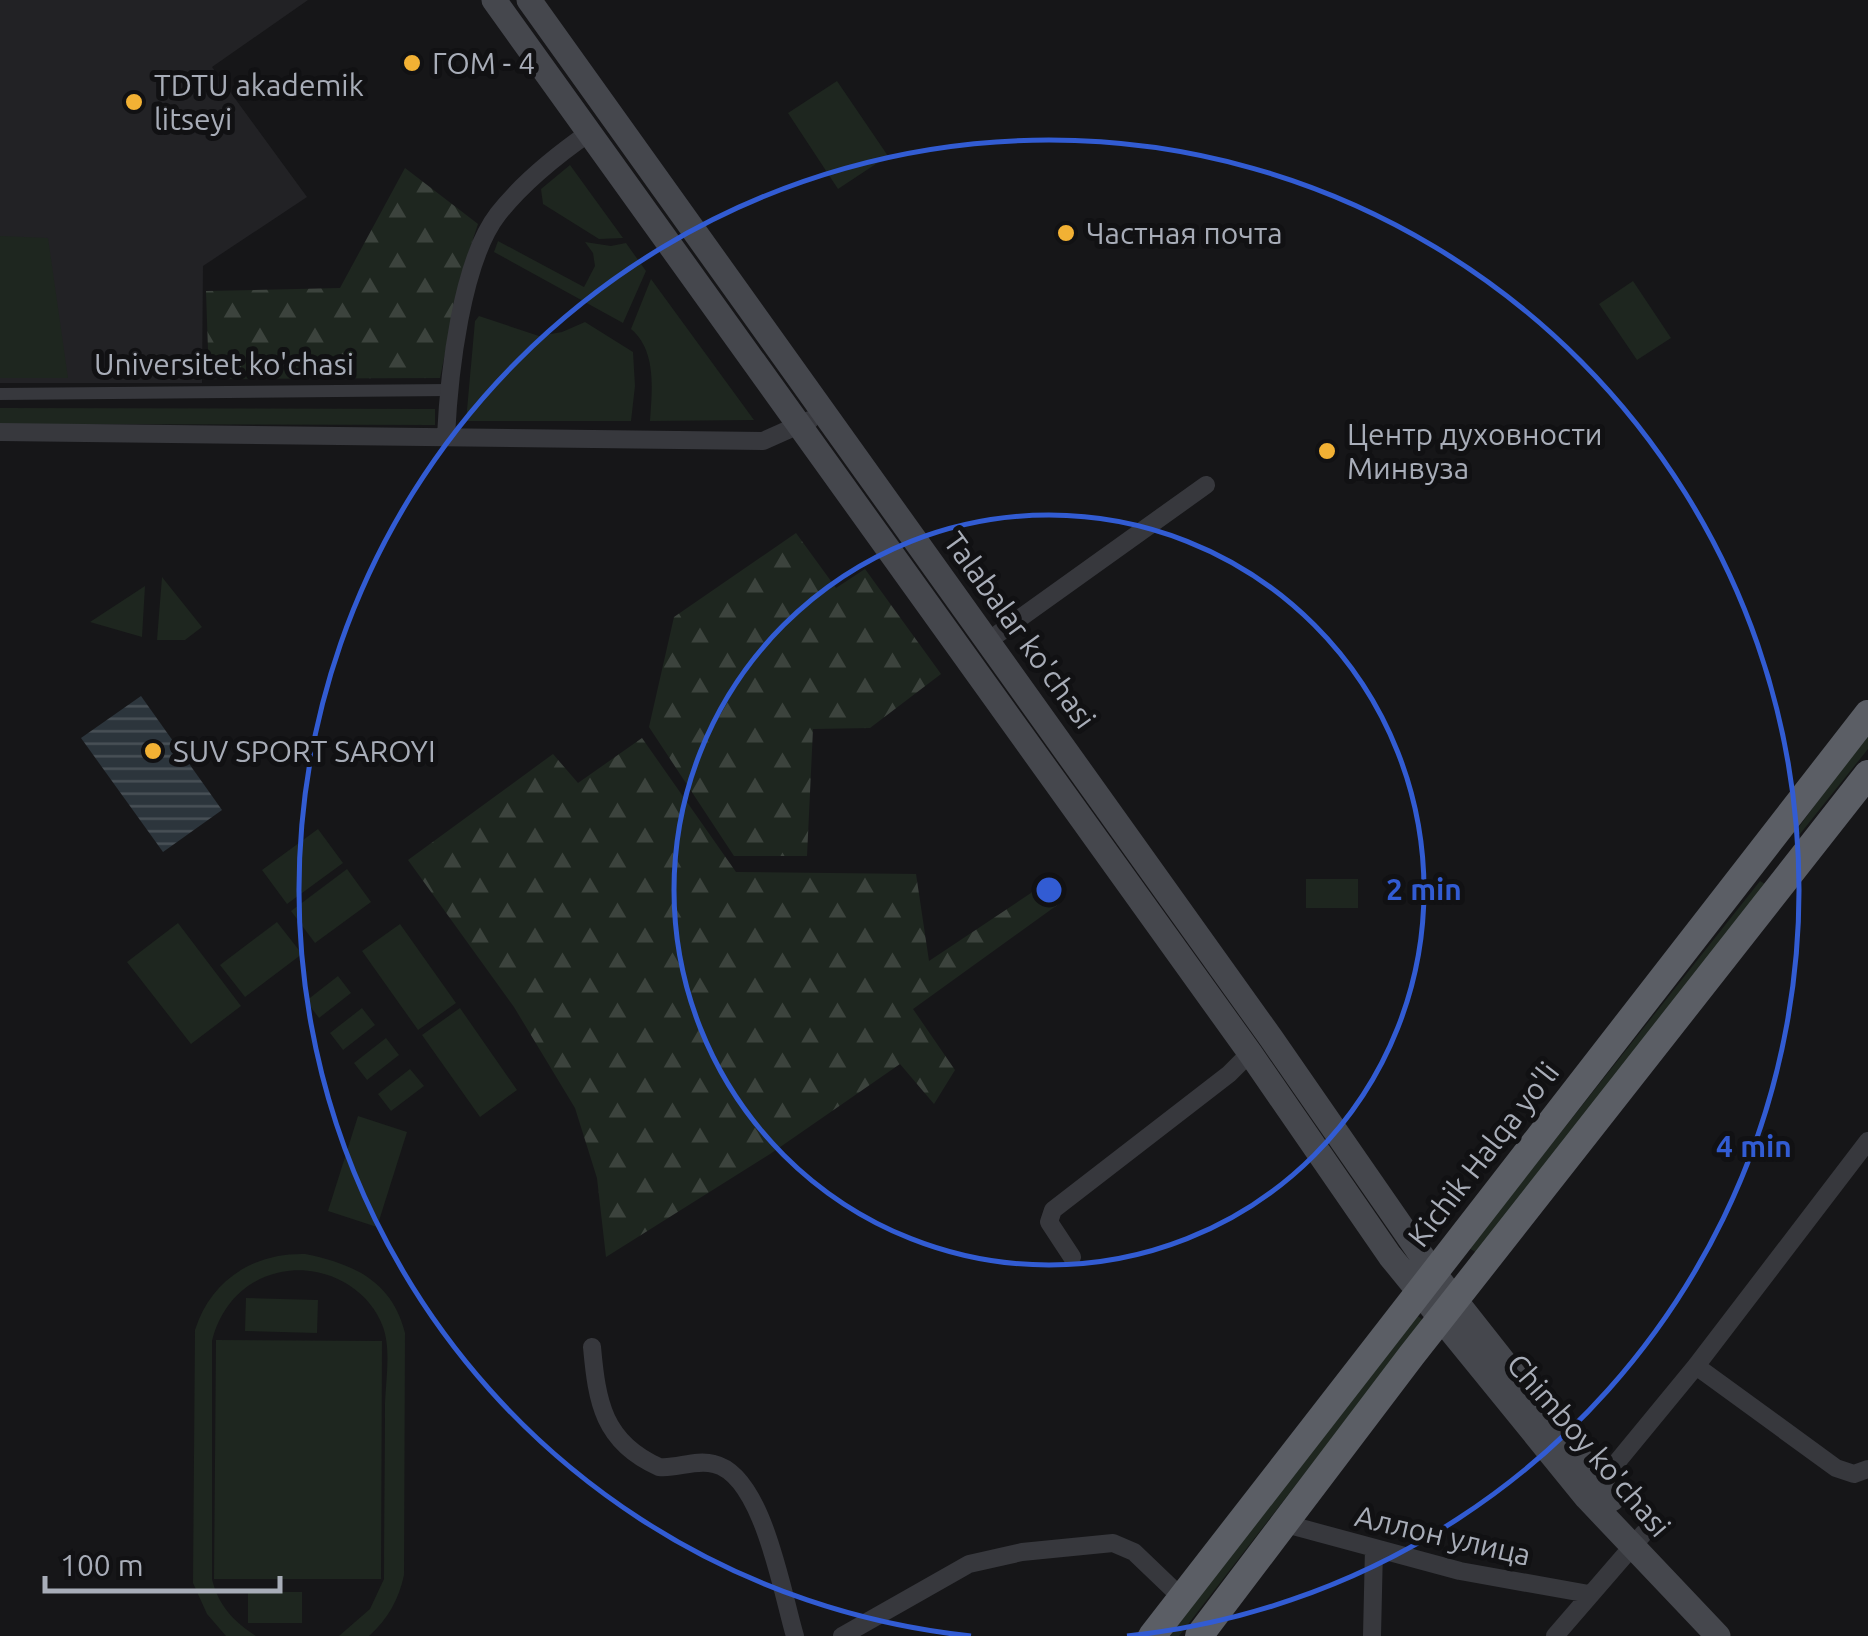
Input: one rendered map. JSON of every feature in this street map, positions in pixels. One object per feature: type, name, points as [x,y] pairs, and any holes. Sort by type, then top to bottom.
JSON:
[{"type":"highway","name":"Kichik Halqa yo'li","points":[[1152,1636],[1868,714]]},
{"type":"highway","points":[[1198,1636],[1868,774]]},
{"type":"highway","points":[[1769,842],[1797,864]]},
{"type":"main road","name":"Talabalar ko'chasi","points":[[494,0],[1099,843],[1260,1045]]},
{"type":"main road","name":"Talabalar ko'chasi","points":[[529,0],[1120,828],[1260,1045],[1448,1310]]},
{"type":"main road","points":[[1099,843],[1120,828]]},
{"type":"main road","name":"Chimboy ko'chasi","points":[[1448,1310],[1593,1492],[1736,1636]]},
{"type":"main road","name":"Chimboy ko'chasi","points":[[1638,1539],[1718,1636]]},
{"type":"street","points":[[446,436],[458,336],[481,244],[497,215],[532,179],[590,132]]},
{"type":"street","name":"Universitet ko'chasi","points":[[0,394],[449,390]]},
{"type":"street","points":[[0,432],[763,441],[800,427],[823,411]]},
{"type":"street","points":[[988,641],[1206,485]]},
{"type":"street","points":[[1072,1258],[1049,1222],[1054,1210],[1229,1074],[1260,1045]]},
{"type":"street","points":[[1593,1492],[1696,1366],[1868,1142]]},
{"type":"street","points":[[592,1347],[599,1404],[618,1438],[659,1467],[704,1462],[724,1467],[746,1489],[758,1509],[795,1636]]},
{"type":"street","points":[[1696,1366],[1836,1468],[1854,1474],[1868,1469]]},
{"type":"street","name":"Аллон улица","points":[[1286,1524],[1460,1571],[1590,1594]]},
{"type":"street","points":[[1556,1636],[1638,1539]]},
{"type":"street","points":[[842,1636],[969,1564],[1022,1552],[1112,1543],[1134,1552],[1182,1596]]},
{"type":"street","points":[[1372,1636],[1374,1548]]},
{"type":"shaded area","points":[[0,0],[308,0],[212,67],[307,197],[203,266],[202,383],[0,383]]},
{"type":"shaded area","points":[[141,696],[222,810],[163,852],[81,738]]},
{"type":"green space","points":[[837,81],[888,156],[838,189],[788,113]]},
{"type":"green space","points":[[570,165],[623,238],[599,239],[543,204],[541,189]]},
{"type":"green space","points":[[405,168],[478,224],[460,278],[440,378],[209,379],[206,291],[340,288]]},
{"type":"green space","points":[[0,236],[48,238],[68,378],[0,378]]},
{"type":"green space","points":[[498,241],[584,287],[595,266],[593,253],[585,242],[611,246],[626,243],[646,271],[623,323],[494,252]]},
{"type":"green space","points":[[651,279],[754,420],[650,421],[649,360],[631,329]]},
{"type":"green space","points":[[1633,281],[1671,338],[1637,360],[1599,304]]},
{"type":"green space","points":[[479,316],[539,336],[585,322],[633,352],[631,421],[466,421],[475,321]]},
{"type":"green space","points":[[0,408],[435,409],[435,425],[0,424]]},
{"type":"green space","points":[[796,533],[836,588],[865,569],[941,674],[870,728],[813,729],[807,856],[734,856],[649,727],[674,617]]},
{"type":"green space","points":[[162,577],[202,627],[185,640],[157,640]]},
{"type":"green space","points":[[145,586],[142,637],[90,622]]},
{"type":"green space","points":[[1868,731],[1868,749],[1800,834],[1794,834]]},
{"type":"green space","points":[[642,738],[736,872],[916,874],[929,961],[1046,883],[1060,903],[913,1009],[955,1070],[934,1104],[900,1064],[770,1154],[606,1257],[597,1178],[575,1108],[514,1007],[408,860],[553,754],[578,783]]},
{"type":"green space","points":[[318,829],[343,863],[287,904],[262,870]]},
{"type":"green space","points":[[347,869],[371,902],[315,943],[291,911]]},
{"type":"green space","points":[[1306,879],[1358,879],[1358,908],[1306,908]]},
{"type":"green space","points":[[1760,881],[1765,884],[1478,1254],[1469,1248]]},
{"type":"green space","points":[[277,922],[302,954],[245,997],[220,965]]},
{"type":"green space","points":[[178,923],[241,1006],[191,1044],[127,962]]},
{"type":"green space","points":[[400,924],[456,1003],[418,1030],[362,951]]},
{"type":"green space","points":[[338,976],[351,993],[319,1018],[306,1001]]},
{"type":"green space","points":[[362,1008],[375,1025],[343,1050],[330,1033]]},
{"type":"green space","points":[[460,1008],[517,1090],[480,1117],[422,1035]]},
{"type":"green space","points":[[386,1038],[399,1055],[367,1080],[354,1063]]},
{"type":"green space","points":[[410,1069],[424,1086],[391,1111],[378,1094]]},
{"type":"green space","points":[[358,1116],[407,1132],[377,1227],[328,1211]]},
{"type":"green space","points":[[305,1254],[355,1270],[381,1288],[399,1315],[405,1333],[404,1575],[392,1608],[369,1636],[339,1636],[370,1609],[384,1579],[387,1345],[376,1312],[366,1299],[340,1280],[293,1270],[265,1277],[244,1289],[227,1307],[212,1341],[212,1579],[228,1612],[256,1636],[226,1636],[207,1614],[193,1583],[195,1330],[212,1297],[237,1273],[268,1258]]},
{"type":"green space","points":[[246,1298],[318,1300],[317,1333],[245,1331]]},
{"type":"green space","points":[[1415,1314],[1423,1320],[1179,1636],[1166,1636]]},
{"type":"green space","points":[[216,1340],[382,1341],[381,1579],[214,1579]]},
{"type":"green space","points":[[248,1592],[302,1592],[302,1623],[248,1623]]},
{"type":"place","name":"ГОМ - 4","points":[[412,63]]},
{"type":"place","name":"TDTU akademik litseyi","points":[[134,102]]},
{"type":"place","name":"Частная почта","points":[[1066,233]]},
{"type":"place","name":"Центр духовности Минвуза","points":[[1327,451]]},
{"type":"place","name":"SUV SPORT SAROYI","points":[[153,751]]}]
